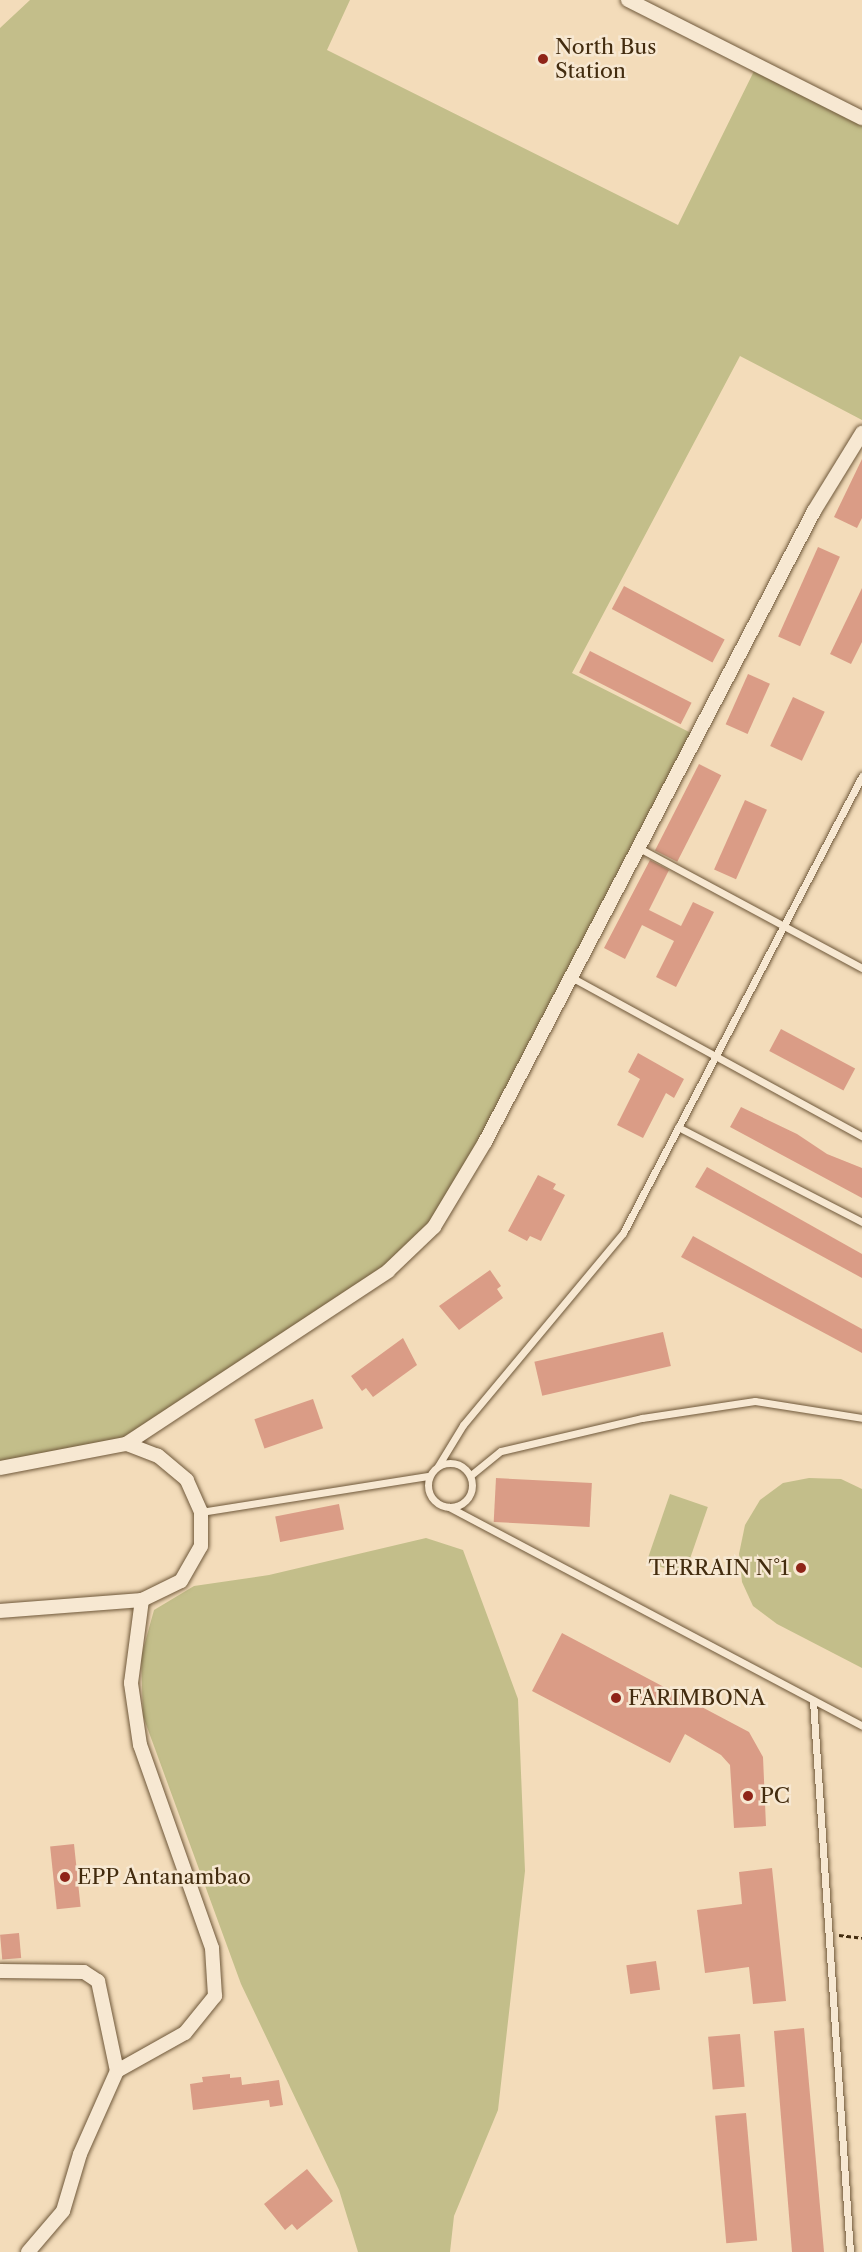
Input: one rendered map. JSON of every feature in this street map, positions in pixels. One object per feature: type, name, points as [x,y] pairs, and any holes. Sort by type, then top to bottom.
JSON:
[{"type":"street","points":[[628,0],[862,118]]},
{"type":"street","points":[[0,1468],[126,1444],[388,1271],[434,1227],[486,1142],[814,511],[862,433]]},
{"type":"street","points":[[0,1611],[142,1600],[181,1581],[201,1546],[201,1512],[187,1480],[158,1456],[126,1444]]},
{"type":"street","points":[[117,2071],[186,2033],[215,1996],[212,1948],[140,1745],[131,1683],[142,1600]]},
{"type":"street","points":[[0,1971],[84,1972],[98,1981],[117,2071],[80,2154],[63,2211],[28,2252]]},
{"type":"lane","points":[[201,1512],[429,1476],[438,1466],[463,1425],[623,1233],[862,776]]},
{"type":"lane","points":[[639,848],[862,968]]},
{"type":"lane","points":[[571,977],[713,1058],[862,1136]]},
{"type":"lane","points":[[678,1127],[862,1222]]},
{"type":"lane","points":[[449,1507],[469,1498],[471,1475],[501,1451],[642,1418],[755,1401],[862,1418]]},
{"type":"lane","points":[[438,1466],[460,1464],[471,1475]]},
{"type":"lane","points":[[429,1476],[431,1497],[862,1726]]},
{"type":"lane","points":[[813,1701],[850,2252]]},
{"type":"path","points":[[829,1934],[862,1938]]},
{"type":"shaded area","points":[[30,0],[350,0],[327,50],[678,225],[757,65],[862,118],[862,420],[740,356],[572,673],[697,736],[434,1227],[388,1271],[126,1444],[0,1468],[0,28]]},
{"type":"shaded area","name":"TERRAIN N°1","points":[[809,1478],[841,1479],[862,1489],[862,1668],[777,1624],[753,1606],[742,1582],[739,1554],[745,1525],[760,1500],[783,1483]]},
{"type":"shaded area","points":[[670,1494],[708,1507],[684,1575],[647,1562]]},
{"type":"shaded area","points":[[426,1538],[463,1550],[518,1699],[525,1871],[498,2110],[454,2216],[450,2252],[358,2252],[339,2190],[241,1984],[143,1716],[141,1657],[154,1610],[194,1586],[269,1575]]},
{"type":"building","points":[[862,459],[862,518],[857,528],[834,517]]},
{"type":"building","points":[[818,547],[840,557],[800,646],[778,637]]},
{"type":"building","points":[[624,586],[725,640],[712,662],[612,609]]},
{"type":"building","points":[[862,588],[862,642],[851,664],[830,654]]},
{"type":"building","points":[[590,651],[692,703],[681,724],[579,672]]},
{"type":"building","points":[[748,674],[770,684],[748,734],[726,724]]},
{"type":"building","points":[[793,697],[825,712],[802,761],[770,746]]},
{"type":"building","points":[[699,764],[721,775],[677,862],[655,850]]},
{"type":"building","points":[[745,800],[767,810],[736,879],[714,869]]},
{"type":"building","points":[[650,860],[669,870],[649,910],[681,926],[693,902],[714,912],[676,987],[656,977],[674,941],[642,925],[625,959],[604,948]]},
{"type":"building","points":[[781,1029],[855,1068],[843,1091],[769,1051]]},
{"type":"building","points":[[638,1053],[684,1079],[674,1098],[666,1093],[643,1138],[617,1125],[640,1079],[628,1072]]},
{"type":"building","points":[[741,1107],[797,1134],[827,1154],[862,1168],[862,1198],[730,1127]]},
{"type":"building","points":[[707,1167],[862,1254],[862,1278],[695,1187]]},
{"type":"building","points":[[538,1175],[556,1184],[553,1189],[565,1195],[541,1241],[530,1236],[527,1241],[508,1231]]},
{"type":"building","points":[[693,1236],[862,1329],[862,1353],[681,1257]]},
{"type":"building","points":[[490,1270],[501,1286],[497,1289],[503,1298],[459,1330],[439,1306]]},
{"type":"building","points":[[663,1332],[671,1366],[542,1396],[534,1362]]},
{"type":"building","points":[[403,1338],[417,1365],[373,1397],[366,1388],[362,1391],[351,1376]]},
{"type":"building","points":[[313,1399],[323,1428],[264,1448],[254,1419]]},
{"type":"building","points":[[496,1478],[592,1483],[590,1527],[494,1522]]},
{"type":"building","points":[[339,1504],[344,1530],[280,1542],[275,1516]]},
{"type":"building","name":"FARIMBONA","points":[[562,1633],[749,1732],[763,1757],[766,1826],[734,1828],[730,1765],[721,1755],[685,1734],[670,1763],[532,1691]]},
{"type":"building","name":"EPP Antanambao","points":[[74,1844],[81,1907],[57,1909],[50,1847]]},
{"type":"building","points":[[772,1868],[786,2001],[753,2004],[749,1967],[705,1973],[697,1910],[742,1904],[739,1872]]},
{"type":"building","points":[[19,1933],[21,1958],[2,1960],[0,1935]]},
{"type":"building","points":[[656,1961],[660,1990],[630,1994],[626,1965]]},
{"type":"building","points":[[804,2028],[824,2252],[792,2252],[774,2031]]},
{"type":"building","points":[[740,2034],[745,2087],[713,2090],[708,2037]]},
{"type":"building","points":[[230,2074],[230,2078],[241,2077],[242,2085],[279,2080],[283,2105],[270,2107],[269,2100],[193,2110],[190,2084],[203,2082],[202,2077]]},
{"type":"building","points":[[746,2113],[757,2241],[726,2243],[715,2116]]},
{"type":"building","points":[[307,2169],[333,2201],[297,2230],[292,2224],[285,2230],[264,2204]]},
{"type":"place","name":"North Bus Station","points":[[543,59]]},
{"type":"place","name":"TERRAIN N°1","points":[[801,1568]]},
{"type":"place","name":"FARIMBONA","points":[[616,1698]]},
{"type":"place","name":"PC","points":[[748,1796]]},
{"type":"place","name":"EPP Antanambao","points":[[65,1877]]}]
